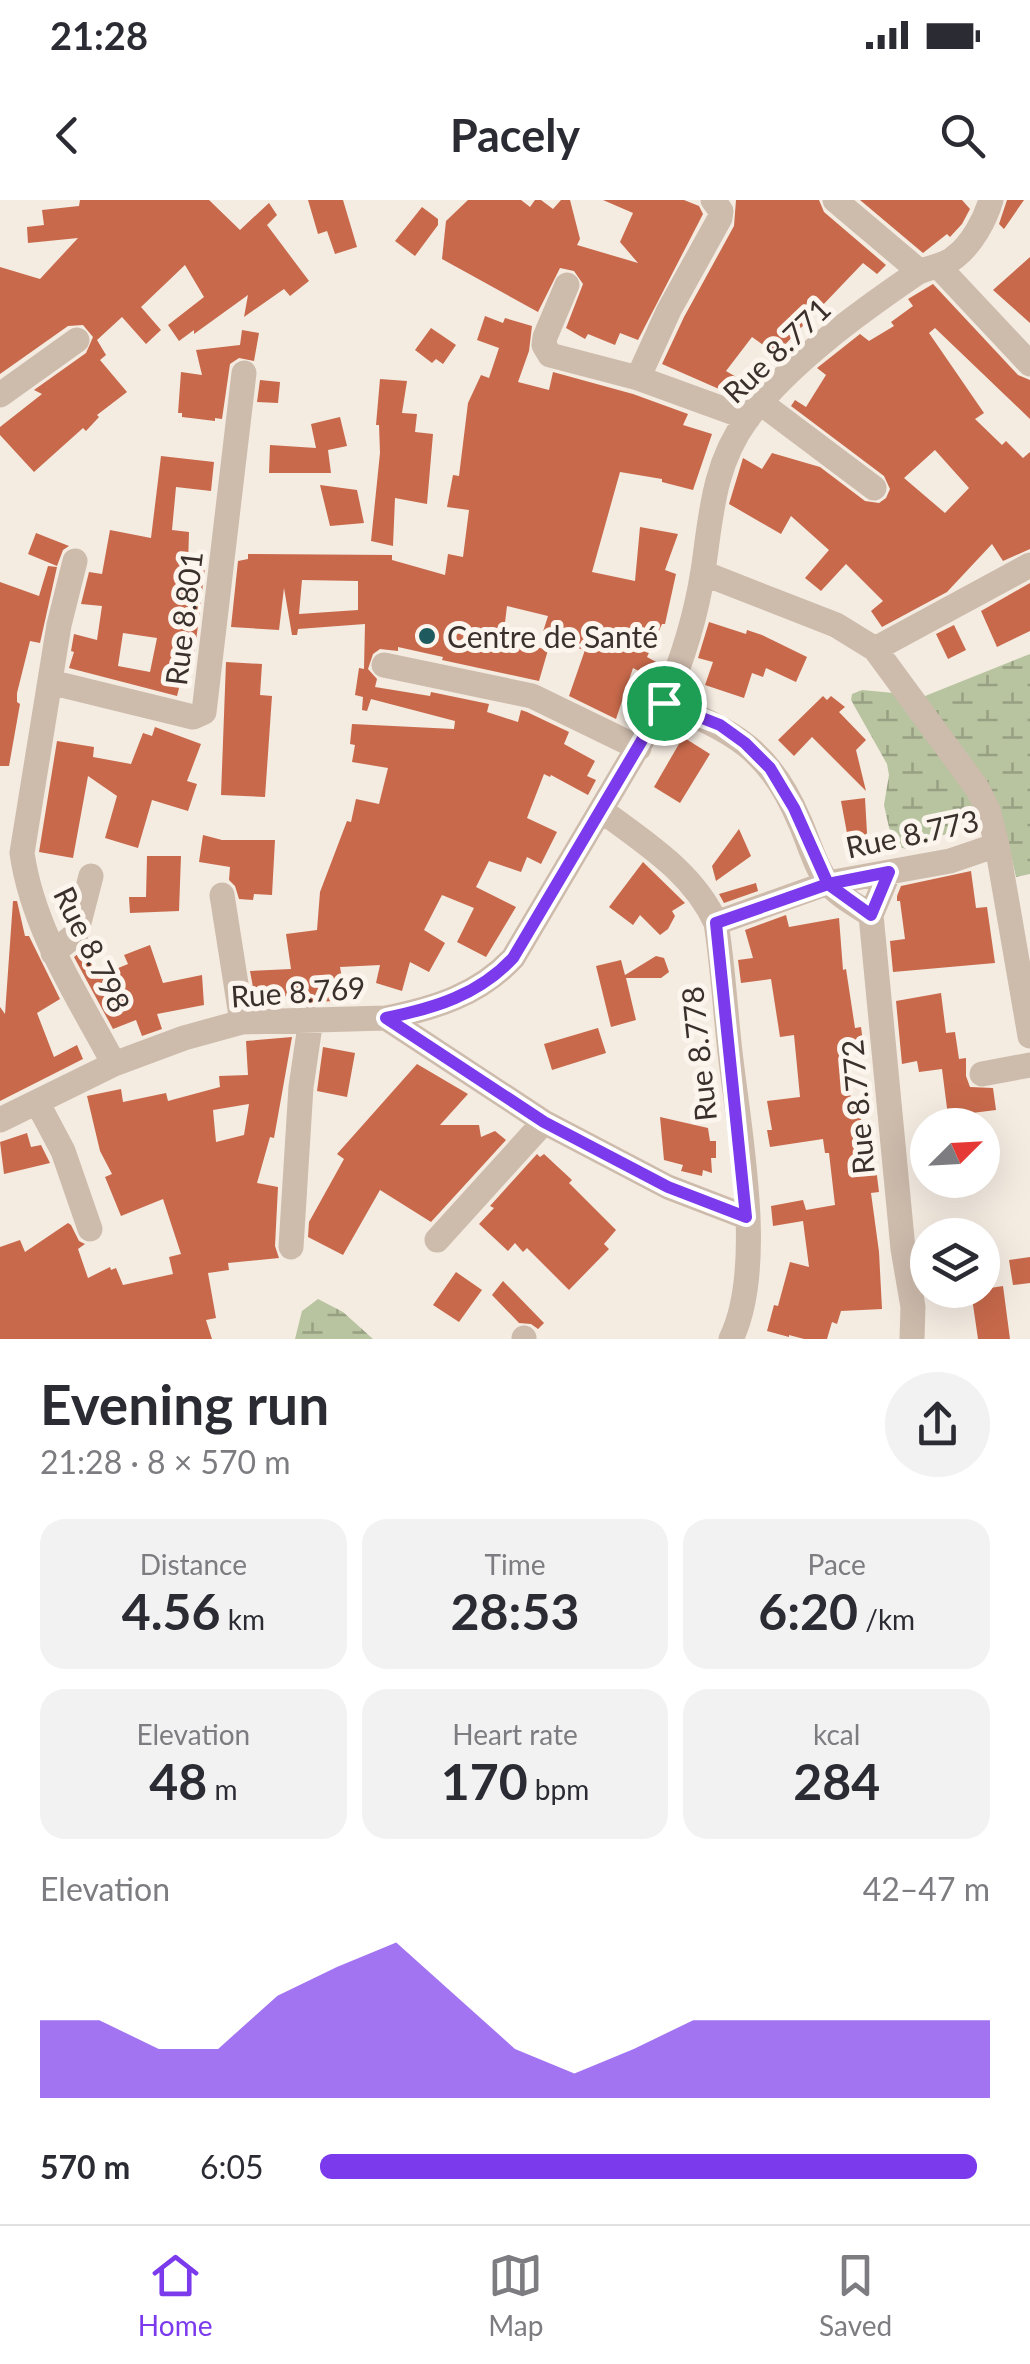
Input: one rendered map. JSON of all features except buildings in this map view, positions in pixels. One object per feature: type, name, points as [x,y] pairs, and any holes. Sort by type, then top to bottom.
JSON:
[{"type":"street","points":[[638,378],[676,296],[720,218],[721,212],[713,200]]},
{"type":"street","points":[[835,200],[929,269],[1030,364]]},
{"type":"street","name":"Rue 8.771","points":[[386,1018],[451,1002],[496,976],[513,958],[664,703],[682,660],[703,573],[712,499],[722,463],[754,410],[823,342],[929,269],[956,257],[987,215],[991,200]]},
{"type":"street","points":[[567,285],[545,336],[546,350],[559,358],[754,410],[874,488]]},
{"type":"street","points":[[0,395],[77,340]]},
{"type":"street","name":"Rue 8.801","points":[[50,682],[193,717],[204,712],[244,373]]},
{"type":"street","name":"Rue 8.798","points":[[75,561],[60,624],[22,853],[27,889],[53,952],[114,1064]]},
{"type":"street","points":[[874,650],[1030,565]]},
{"type":"street","points":[[703,573],[836,625],[874,650],[978,788],[996,845]]},
{"type":"street","points":[[384,665],[532,696],[639,748]]},
{"type":"street","points":[[664,703],[720,725],[770,768],[794,808],[828,884],[871,915]]},
{"type":"street","name":"Rue 8.778","points":[[602,810],[686,876],[716,923],[746,1217],[748,1284],[731,1339]]},
{"type":"street","name":"Rue 8.773","points":[[716,923],[828,884],[950,861],[996,845],[1030,1036]]},
{"type":"street","name":"Rue 8.772","points":[[889,872],[871,915],[903,1249],[913,1307],[912,1339]]},
{"type":"street","points":[[53,952],[76,934],[91,876]]},
{"type":"street","points":[[222,894],[242,1022]]},
{"type":"street","name":"Rue 8.769","points":[[0,1120],[114,1064],[242,1022],[386,1018],[544,1122],[668,1187],[746,1217]]},
{"type":"street","points":[[291,1247],[301,1087],[311,1019]]},
{"type":"street","points":[[982,1074],[1030,1065]]},
{"type":"street","points":[[37,1102],[63,1151],[90,1230]]},
{"type":"street","points":[[437,1240],[544,1122]]},
{"type":"green space","points":[[1030,654],[1030,874],[1016,877],[1010,851],[992,817],[906,849],[893,845],[884,805],[887,764],[851,700],[852,694],[862,690],[925,696]]},
{"type":"green space","points":[[318,1299],[343,1312],[373,1339],[295,1339],[302,1311]]},
{"type":"place","name":"Centre de Santé","points":[[427,636]]},
{"type":"route","points":[[664,703],[513,958],[496,976],[451,1002],[386,1018],[544,1122],[668,1187],[746,1217],[716,923],[828,884],[889,872],[871,915],[828,884],[794,808],[770,768],[720,725],[664,703]]}]
